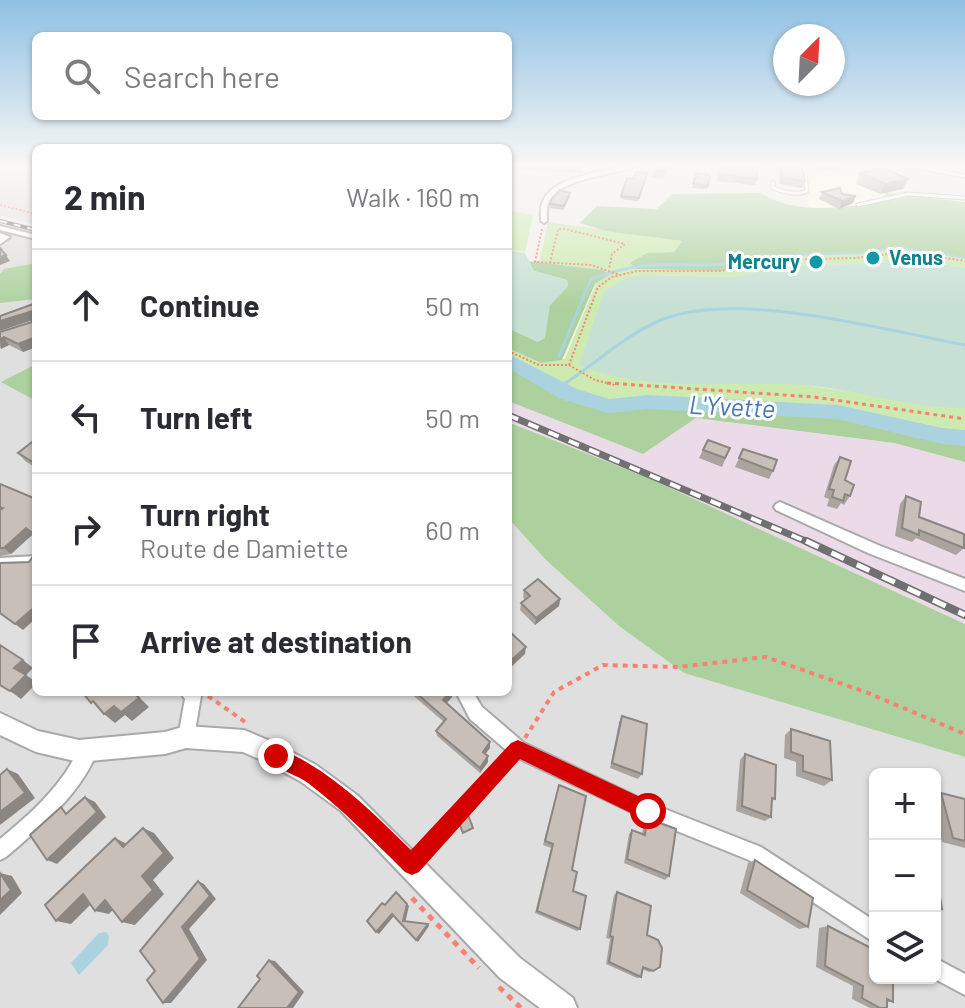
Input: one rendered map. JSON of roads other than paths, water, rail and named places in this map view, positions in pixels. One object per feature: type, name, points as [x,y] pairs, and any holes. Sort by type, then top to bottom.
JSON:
[{"type":"street","points":[[544,221],[545,213]]},
{"type":"street","points":[[0,228],[32,236]]},
{"type":"street","points":[[0,235],[6,237],[0,242]]},
{"type":"street","points":[[780,507],[873,549],[965,585]]},
{"type":"street","points":[[0,563],[32,561]]},
{"type":"street","points":[[186,737],[193,696]]},
{"type":"street","points":[[466,696],[476,713],[518,749],[648,811],[755,853],[869,929]]},
{"type":"street","points":[[3,730],[79,751],[165,743],[186,737],[244,741],[308,773],[339,795],[412,865],[510,968],[563,1008]]},
{"type":"street","points":[[0,851],[72,784],[90,749]]},
{"type":"street","points":[[941,971],[965,985]]},
{"type":"water","points":[[106,932],[108,945],[79,975],[71,963],[99,933]]},
{"type":"waterway","points":[[738,262],[761,256],[861,253],[899,247],[965,258]]},
{"type":"waterway","points":[[559,356],[591,279],[644,266],[710,265],[745,260]]},
{"type":"waterway","points":[[564,384],[648,326],[693,312],[769,310],[811,315],[965,345]]},
{"type":"waterway","name":"L'Yvette","points":[[512,362],[569,394],[608,406],[648,402],[838,412],[942,436],[965,438]]},
{"type":"waterway","name":"L'Yvette","points":[[558,388],[564,384]]},
{"type":"railway","points":[[0,221],[32,229]]},
{"type":"railway","points":[[512,417],[810,543]]},
{"type":"railway","points":[[806,541],[965,615]]},
{"type":"place","name":"Venus","points":[[873,258]]},
{"type":"place","name":"Mercury","points":[[816,262]]}]
